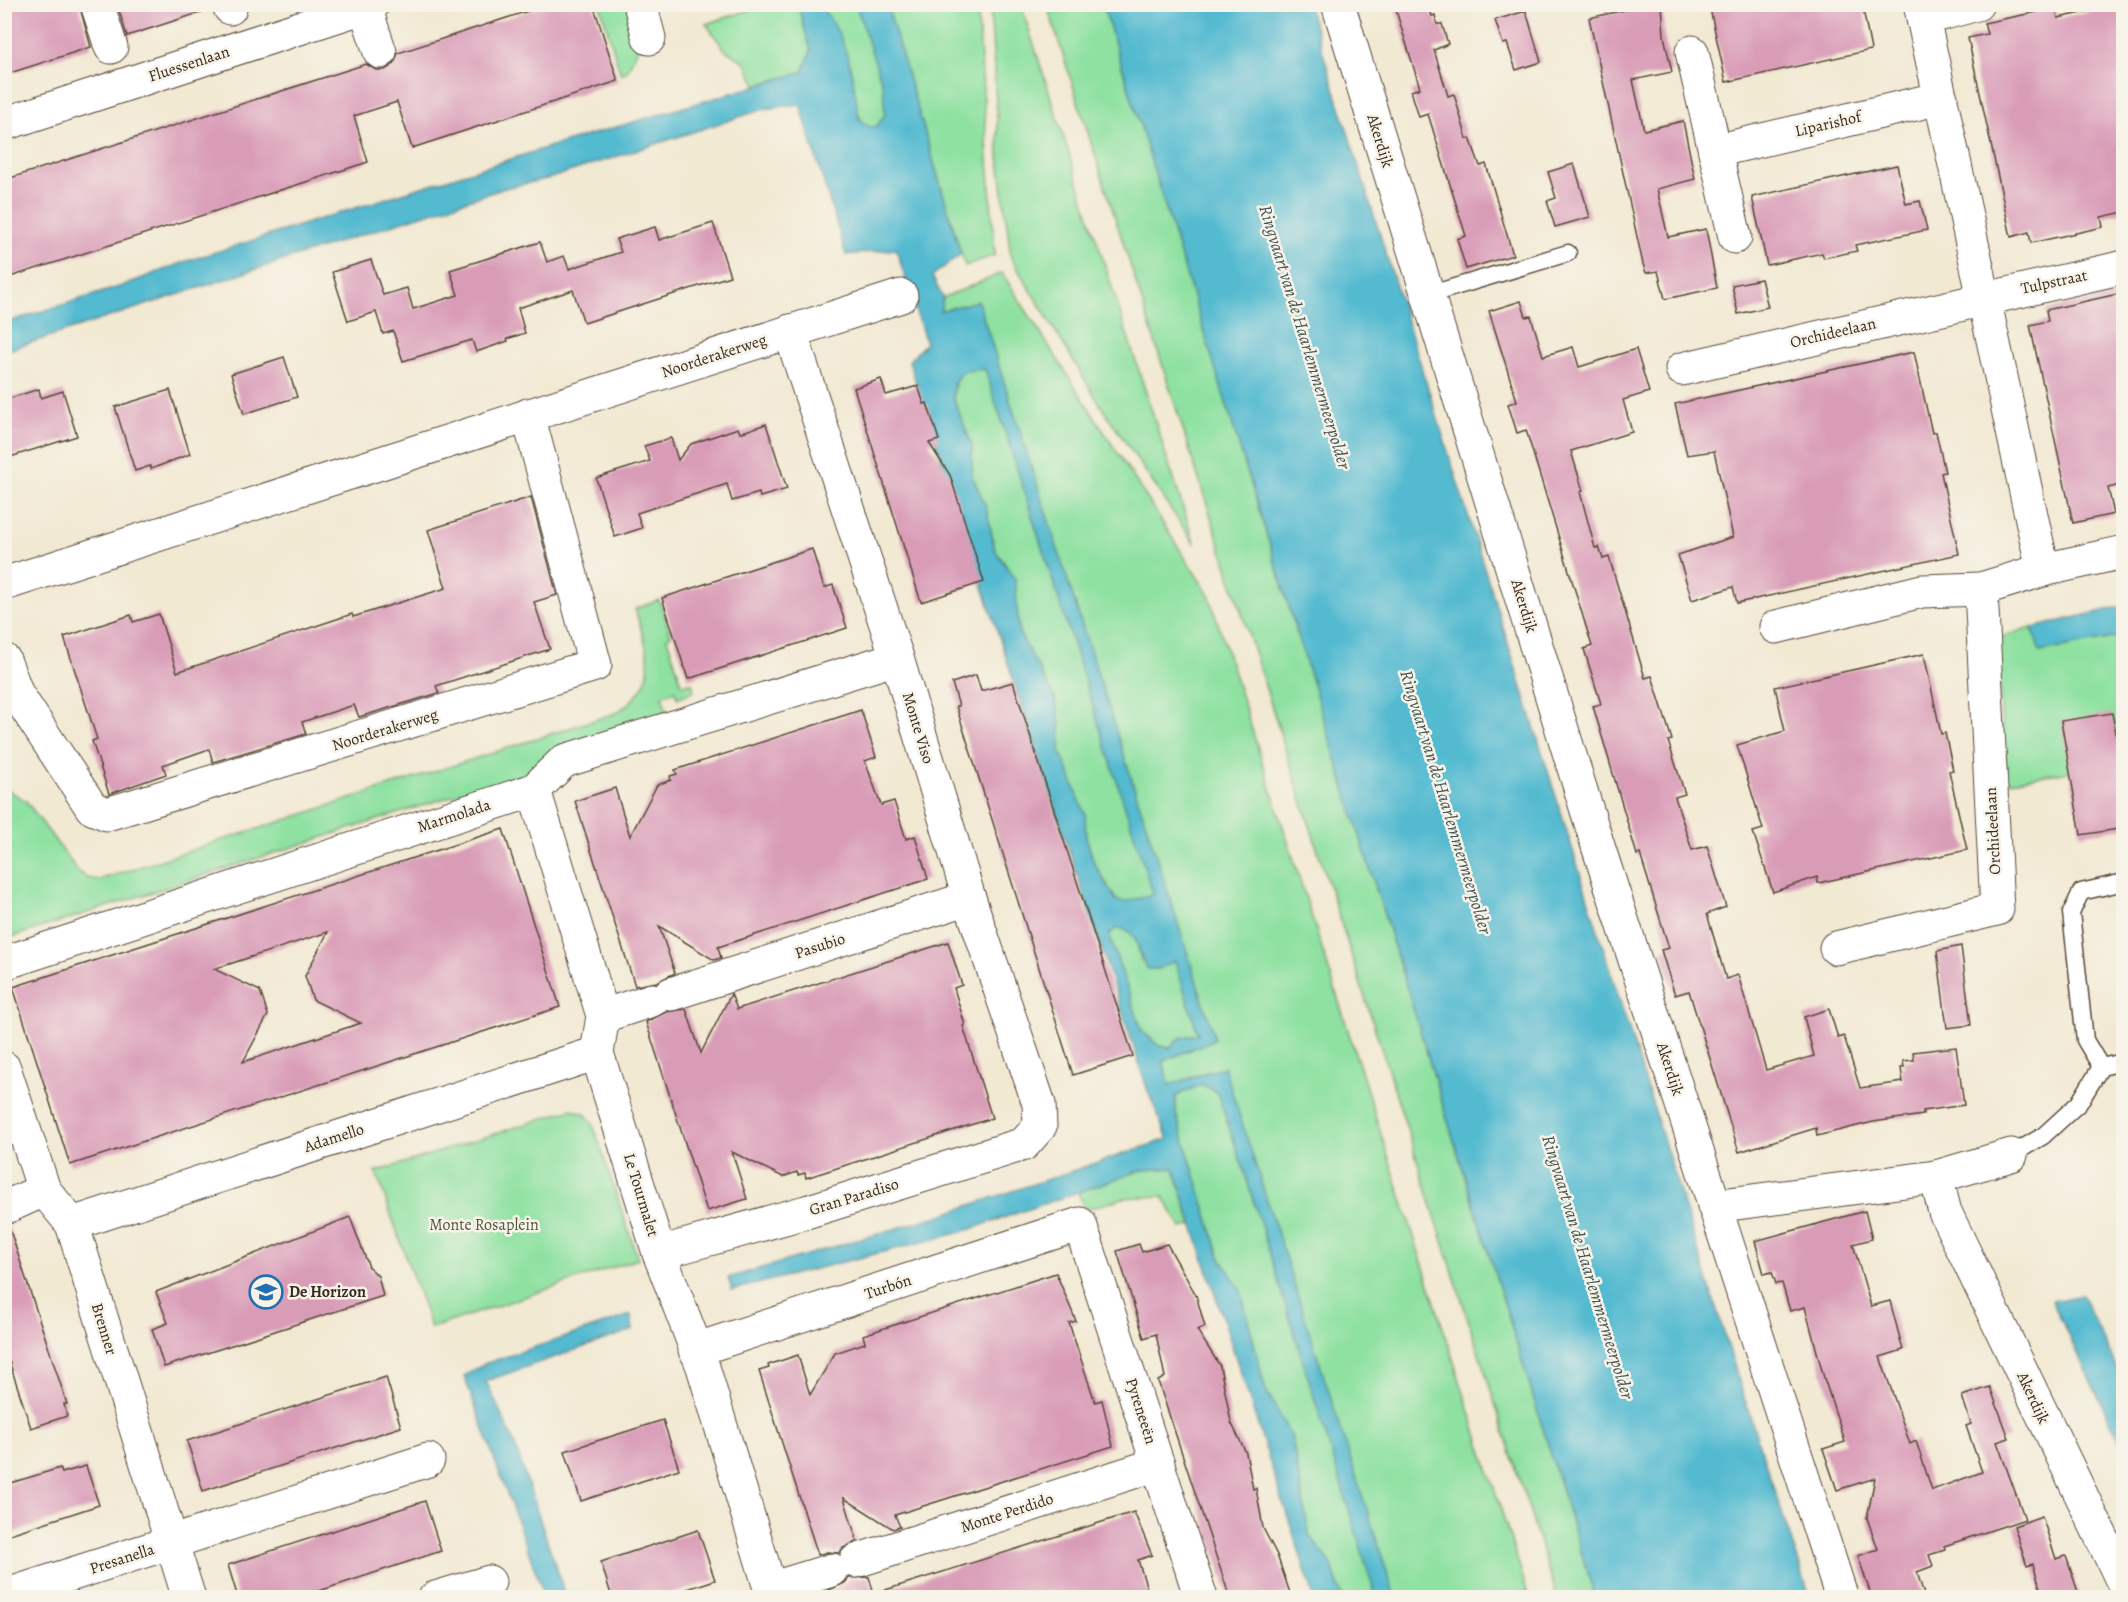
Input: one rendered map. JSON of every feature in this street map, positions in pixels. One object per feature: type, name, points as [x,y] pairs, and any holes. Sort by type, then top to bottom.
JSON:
[{"type":"street","points":[[97,4],[111,47]]},
{"type":"street","points":[[640,4],[649,38]]},
{"type":"street","name":"Akerdijk","points":[[1338,4],[1598,846],[1842,1598]]},
{"type":"street","points":[[1977,4],[1921,12],[2043,570]]},
{"type":"street","points":[[368,5],[380,52]]},
{"type":"street","name":"Fluessenlaan","points":[[4,124],[368,5]]},
{"type":"street","points":[[1692,52],[1735,237]]},
{"type":"street","name":"Liparishof","points":[[1715,151],[1941,98]]},
{"type":"street","name":"Tulpstraat","points":[[1985,297],[2124,267]]},
{"type":"street","name":"Noorderakerweg","points":[[4,584],[901,296]]},
{"type":"street","name":"Orchideelaan","points":[[1682,369],[1985,297]]},
{"type":"street","name":"Monte Viso","points":[[790,331],[897,658],[969,898],[1039,1104],[1040,1126]]},
{"type":"street","name":"Noorderakerweg","points":[[4,660],[17,694],[92,808],[106,814],[595,665],[528,415]]},
{"type":"street","points":[[1776,627],[1922,591],[1981,589],[2043,570],[2124,552]]},
{"type":"street","name":"Orchideelaan","points":[[1836,948],[1997,909],[1981,589]]},
{"type":"street","name":"Marmolada","points":[[4,963],[534,790],[564,761],[897,658]]},
{"type":"street","name":"Le Tourmalet","points":[[534,790],[603,1016],[597,1053],[659,1253],[703,1367],[772,1593]]},
{"type":"street","name":"Pasubio","points":[[603,1016],[969,898]]},
{"type":"street","name":"Adamello","points":[[72,1224],[597,1053]]},
{"type":"street","name":"Brenner","points":[[4,1068],[44,1190],[72,1224],[189,1598]]},
{"type":"street","name":"Gran Paradiso","points":[[659,1253],[806,1212],[1024,1144],[1040,1126]]},
{"type":"street","points":[[1714,1206],[1936,1176],[2011,1155]]},
{"type":"street","name":"Akerdijk","points":[[1936,1176],[1945,1212],[2124,1584]]},
{"type":"street","points":[[4,1208],[44,1190]]},
{"type":"street","name":"Turbón","points":[[695,1350],[1080,1224]]},
{"type":"street","name":"Pyreneeën","points":[[1080,1224],[1201,1598]]},
{"type":"street","name":"Presanella","points":[[4,1596],[428,1460]]},
{"type":"street","name":"Monte Perdido","points":[[772,1593],[844,1565],[1158,1464]]},
{"type":"street","points":[[435,1598],[489,1582]]},
{"type":"lane","points":[[1428,296],[1568,254]]},
{"type":"lane","points":[[2101,1067],[2085,1040],[2071,913],[2081,892],[2124,882]]},
{"type":"lane","points":[[2011,1155],[2043,1136],[2079,1104],[2101,1067],[2124,1062]]},
{"type":"green space","points":[[600,5],[629,5],[640,44],[627,71],[621,75]]},
{"type":"green space","points":[[765,5],[798,5],[811,51],[803,72],[756,85],[745,62],[725,50],[706,24]]},
{"type":"green space","points":[[816,5],[868,5],[906,138],[872,148]]},
{"type":"green space","points":[[886,5],[977,5],[995,255],[965,266]]},
{"type":"green space","points":[[990,5],[1021,5],[1195,545],[1099,403],[1011,258],[1000,168]]},
{"type":"green space","points":[[1047,5],[1103,5],[1595,1597],[1557,1597]]},
{"type":"green space","points":[[1002,273],[1209,595],[1529,1597],[1342,1597],[1331,1564],[1309,1535],[1292,1438],[1265,1388],[1241,1291],[1220,1257],[1176,1114],[1176,1096],[1202,1084],[1216,1091],[1209,1071],[1169,1086],[1163,1061],[1215,1039],[978,302],[940,312],[943,298]]},
{"type":"green space","points":[[985,369],[1154,895],[1124,902],[1116,900],[1094,863],[1086,837],[1084,814],[1060,750],[1060,723],[1055,698],[1019,633],[1015,579],[995,550],[986,507],[972,476],[972,446],[953,397],[955,382],[963,371]]},
{"type":"green space","points":[[659,600],[671,635],[667,638],[682,685],[692,683],[694,691],[677,698],[675,691],[662,696],[667,712],[484,795],[480,787],[6,939],[8,948],[5,948],[5,788],[26,801],[77,870],[87,878],[99,880],[616,713],[641,690],[646,678],[648,654],[635,609]]},
{"type":"green space","points":[[2032,628],[2041,652],[2123,636],[2123,762],[2005,782],[1997,638]]},
{"type":"green space","points":[[1117,927],[1133,935],[1141,961],[1158,969],[1175,960],[1198,1034],[1180,1038],[1170,1048],[1159,1046],[1142,1031],[1109,935]]},
{"type":"green space","name":"Monte Rosaplein","points":[[572,1109],[585,1114],[592,1122],[638,1259],[431,1328],[376,1172]]},
{"type":"green space","points":[[1174,1168],[1192,1225],[1181,1228],[1163,1196],[1123,1198],[1085,1210],[1078,1192],[1142,1170]]},
{"type":"water","points":[[798,5],[818,5],[828,16],[843,43],[848,58],[859,119],[870,127],[877,126],[885,114],[883,86],[856,5],[887,5],[961,254],[932,276],[943,298],[940,311],[978,301],[1215,1039],[1163,1061],[1169,1085],[1224,1067],[1395,1597],[1376,1597],[1245,1174],[1217,1092],[1202,1084],[1176,1096],[1176,1114],[1220,1257],[1241,1291],[1265,1388],[1292,1438],[1309,1535],[1331,1564],[1342,1597],[1314,1597],[1174,1168],[1142,1170],[962,1232],[732,1290],[728,1278],[938,1216],[1168,1139],[1149,1094],[909,361],[926,343],[896,249],[846,255],[800,104],[764,109],[547,179],[505,188],[5,351],[5,323],[122,286],[184,262],[552,146],[803,72],[811,51]],"holes":[[[985,369],[1153,894],[1153,895],[1124,902],[1116,900],[1094,863],[1086,837],[1085,814],[1060,750],[1060,723],[1055,698],[1019,633],[1015,579],[995,550],[986,507],[972,476],[972,446],[953,397],[954,382],[963,371]],[[1117,928],[1126,930],[1135,938],[1148,969],[1158,969],[1175,961],[1198,1034],[1180,1038],[1170,1048],[1159,1046],[1142,1031],[1109,935]]]},
{"type":"water","name":"Ringvaart van de Haarlemmermeerpolder","points":[[1103,5],[1308,5],[1755,1432],[1810,1597],[1595,1597]]},
{"type":"water","points":[[2123,606],[2123,636],[2040,652],[2032,628]]},
{"type":"water","points":[[2082,1295],[2123,1381],[2123,1448],[2052,1301]]},
{"type":"water","points":[[631,1315],[633,1330],[486,1381],[514,1442],[566,1597],[545,1597],[464,1376],[484,1364]]},
{"type":"building","points":[[4,4],[79,4],[91,47],[4,75]]},
{"type":"building","points":[[117,4],[207,4],[208,10],[127,36]]},
{"type":"building","points":[[550,4],[593,4],[618,81],[412,148],[397,102],[354,116],[368,162],[4,279],[4,180],[366,64],[376,70],[385,70],[394,64],[398,53]]},
{"type":"building","points":[[1394,4],[1428,4],[1432,16],[1435,15],[1437,24],[1442,24],[1448,44],[1434,50],[1448,96],[1454,94],[1467,139],[1470,138],[1480,166],[1486,164],[1513,255],[1466,269],[1457,239],[1466,236],[1428,114],[1419,117],[1411,91],[1420,88]]},
{"type":"building","points":[[1651,4],[1662,4],[1664,36],[1672,72],[1633,80],[1644,130],[1683,121],[1695,179],[1657,189],[1668,237],[1706,229],[1717,288],[1665,299],[1658,271],[1646,273],[1643,264],[1589,18]]},
{"type":"building","points":[[1709,4],[1862,4],[1871,50],[1726,82]]},
{"type":"building","points":[[2124,4],[2124,212],[2101,217],[2103,227],[2031,243],[2029,232],[2011,237],[1968,38],[1987,34],[1984,23],[2056,8],[2058,18]]},
{"type":"building","points":[[1526,11],[1541,62],[1516,70],[1507,43],[1503,44],[1495,20]]},
{"type":"building","points":[[1574,164],[1590,217],[1555,227],[1547,201],[1556,198],[1548,172]]},
{"type":"building","points":[[1897,165],[1906,204],[1920,201],[1927,230],[1855,245],[1857,251],[1824,258],[1822,253],[1767,265],[1752,197]]},
{"type":"building","points":[[713,223],[730,276],[584,323],[573,290],[518,308],[525,333],[476,352],[472,340],[403,361],[393,331],[383,334],[376,312],[348,321],[332,272],[371,260],[383,295],[407,288],[413,309],[458,295],[450,270],[540,242],[547,262],[564,256],[569,269],[621,252],[616,239],[655,227],[659,240]]},
{"type":"building","points":[[1761,279],[1768,307],[1738,314],[1732,285]]},
{"type":"building","points":[[2118,294],[2124,319],[2124,484],[2108,488],[2114,514],[2073,523],[2030,325],[2048,321],[2046,310]]},
{"type":"building","points":[[1521,301],[1526,317],[1531,316],[1543,356],[1573,347],[1579,367],[1636,349],[1649,392],[1623,400],[1632,432],[1571,451],[1583,491],[1580,492],[1595,548],[1599,547],[1603,559],[1609,557],[1645,678],[1652,676],[1672,740],[1668,741],[1685,794],[1675,797],[1692,850],[1707,846],[1726,907],[1707,914],[1726,979],[1738,975],[1766,1070],[1814,1056],[1804,1017],[1829,1009],[1838,1038],[1844,1036],[1860,1088],[1903,1082],[1901,1068],[1904,1067],[1903,1061],[1914,1060],[1913,1052],[1956,1047],[1964,1105],[1923,1111],[1923,1115],[1873,1122],[1817,1136],[1816,1128],[1739,1152],[1689,991],[1675,995],[1661,950],[1669,948],[1640,854],[1637,855],[1593,706],[1601,704],[1584,649],[1592,646],[1526,430],[1517,433],[1508,404],[1517,401],[1489,311]]},
{"type":"building","points":[[1914,352],[1932,433],[1936,432],[1945,472],[1941,473],[1959,554],[1737,603],[1733,587],[1692,600],[1678,555],[1733,537],[1714,451],[1687,455],[1675,404]]},
{"type":"building","points":[[284,357],[297,397],[244,414],[231,374]]},
{"type":"building","points":[[881,379],[886,395],[918,386],[924,404],[927,403],[939,440],[929,443],[950,475],[984,582],[921,602],[854,388]]},
{"type":"building","points":[[39,389],[41,398],[63,391],[77,436],[4,459],[4,400]]},
{"type":"building","points":[[170,390],[190,454],[151,469],[150,466],[135,471],[115,407]]},
{"type":"building","points":[[766,424],[787,489],[760,497],[759,493],[732,501],[727,484],[637,513],[642,528],[615,537],[596,478],[650,461],[644,446],[671,438],[678,460],[691,444],[738,428],[740,433]]},
{"type":"building","points":[[531,497],[557,595],[534,602],[550,649],[436,686],[439,693],[359,717],[354,705],[302,722],[306,734],[213,762],[209,749],[163,765],[166,774],[109,794],[92,741],[97,739],[64,637],[131,615],[133,622],[159,614],[177,672],[352,614],[353,617],[446,588],[428,530]]},
{"type":"building","points":[[812,549],[824,588],[833,585],[847,628],[688,679],[662,598]]},
{"type":"building","points":[[1924,654],[1941,734],[1945,733],[1953,770],[1949,771],[1967,850],[1818,883],[1817,877],[1773,892],[1753,832],[1763,829],[1737,745],[1785,731],[1775,687]]},
{"type":"building","points":[[976,675],[981,691],[1013,682],[1133,1056],[1073,1075],[956,706],[959,706],[952,683]]},
{"type":"building","points":[[861,710],[876,757],[865,761],[881,805],[894,801],[906,839],[915,836],[928,879],[718,947],[721,958],[714,960],[659,926],[675,973],[657,982],[635,986],[575,801],[615,788],[630,836],[657,785],[671,780],[670,776],[677,774],[675,770]]},
{"type":"building","points":[[2112,713],[2119,748],[2124,748],[2124,828],[2081,835],[2061,721]]},
{"type":"building","points":[[503,829],[560,1007],[70,1165],[13,987]],"holes":[[[328,932],[305,976],[313,1000],[361,1023],[243,1062],[268,1015],[260,991],[214,969]]]},
{"type":"building","points":[[948,942],[962,985],[954,988],[965,1025],[963,1026],[992,1118],[806,1178],[805,1173],[798,1175],[797,1172],[783,1177],[732,1152],[747,1199],[707,1211],[646,1022],[666,1012],[686,1009],[701,1053],[731,994],[737,1009]]},
{"type":"building","points":[[1961,946],[1971,1025],[1947,1028],[1937,951]]},
{"type":"building","points":[[1865,1211],[1872,1239],[1853,1244],[1871,1306],[1890,1301],[1903,1350],[1880,1357],[1910,1444],[1916,1441],[1932,1490],[1982,1472],[1966,1426],[1971,1424],[1962,1396],[1990,1387],[2009,1438],[1997,1442],[2025,1519],[1944,1546],[1945,1550],[1929,1555],[1933,1566],[1917,1572],[1925,1598],[1872,1598],[1858,1556],[1878,1549],[1867,1518],[1875,1478],[1837,1490],[1823,1449],[1845,1442],[1824,1378],[1805,1307],[1790,1311],[1782,1283],[1776,1284],[1772,1272],[1764,1274],[1755,1241]]},
{"type":"building","points":[[350,1217],[369,1267],[378,1276],[383,1296],[164,1367],[152,1329],[168,1323],[156,1292]]},
{"type":"building","points":[[4,1227],[9,1227],[67,1404],[64,1404],[67,1416],[31,1428],[4,1346]]},
{"type":"building","points":[[1139,1244],[1142,1252],[1167,1244],[1196,1295],[1205,1327],[1197,1330],[1220,1366],[1231,1422],[1246,1453],[1253,1489],[1256,1488],[1263,1528],[1277,1555],[1290,1593],[1275,1598],[1230,1598],[1158,1381],[1165,1377],[1156,1334],[1144,1338],[1117,1251]]},
{"type":"building","points":[[1056,1273],[1076,1321],[1069,1323],[1095,1402],[1102,1400],[1113,1446],[895,1515],[900,1527],[893,1529],[844,1498],[857,1541],[843,1548],[839,1553],[827,1552],[818,1555],[759,1371],[769,1368],[768,1365],[798,1355],[810,1395],[835,1353],[865,1343],[863,1335]]},
{"type":"building","points":[[386,1377],[401,1427],[203,1491],[187,1441]]},
{"type":"building","points":[[663,1420],[679,1469],[581,1501],[565,1451]]},
{"type":"building","points":[[86,1466],[99,1505],[4,1536],[4,1485],[60,1468],[62,1473]]},
{"type":"building","points":[[425,1501],[441,1551],[298,1598],[238,1598],[228,1565]]},
{"type":"building","points":[[1134,1512],[1152,1555],[1138,1560],[1150,1598],[883,1598],[882,1591]]},
{"type":"building","points":[[2042,1516],[2056,1559],[2066,1556],[2080,1598],[2043,1598],[2033,1564],[2027,1566],[2014,1526]]},
{"type":"building","points":[[698,1530],[715,1580],[660,1598],[612,1598],[601,1562]]},
{"type":"building","points":[[869,1577],[875,1598],[832,1598],[829,1590],[845,1583],[849,1578]]},
{"type":"place","name":"De Horizon","points":[[266,1292]]}]
